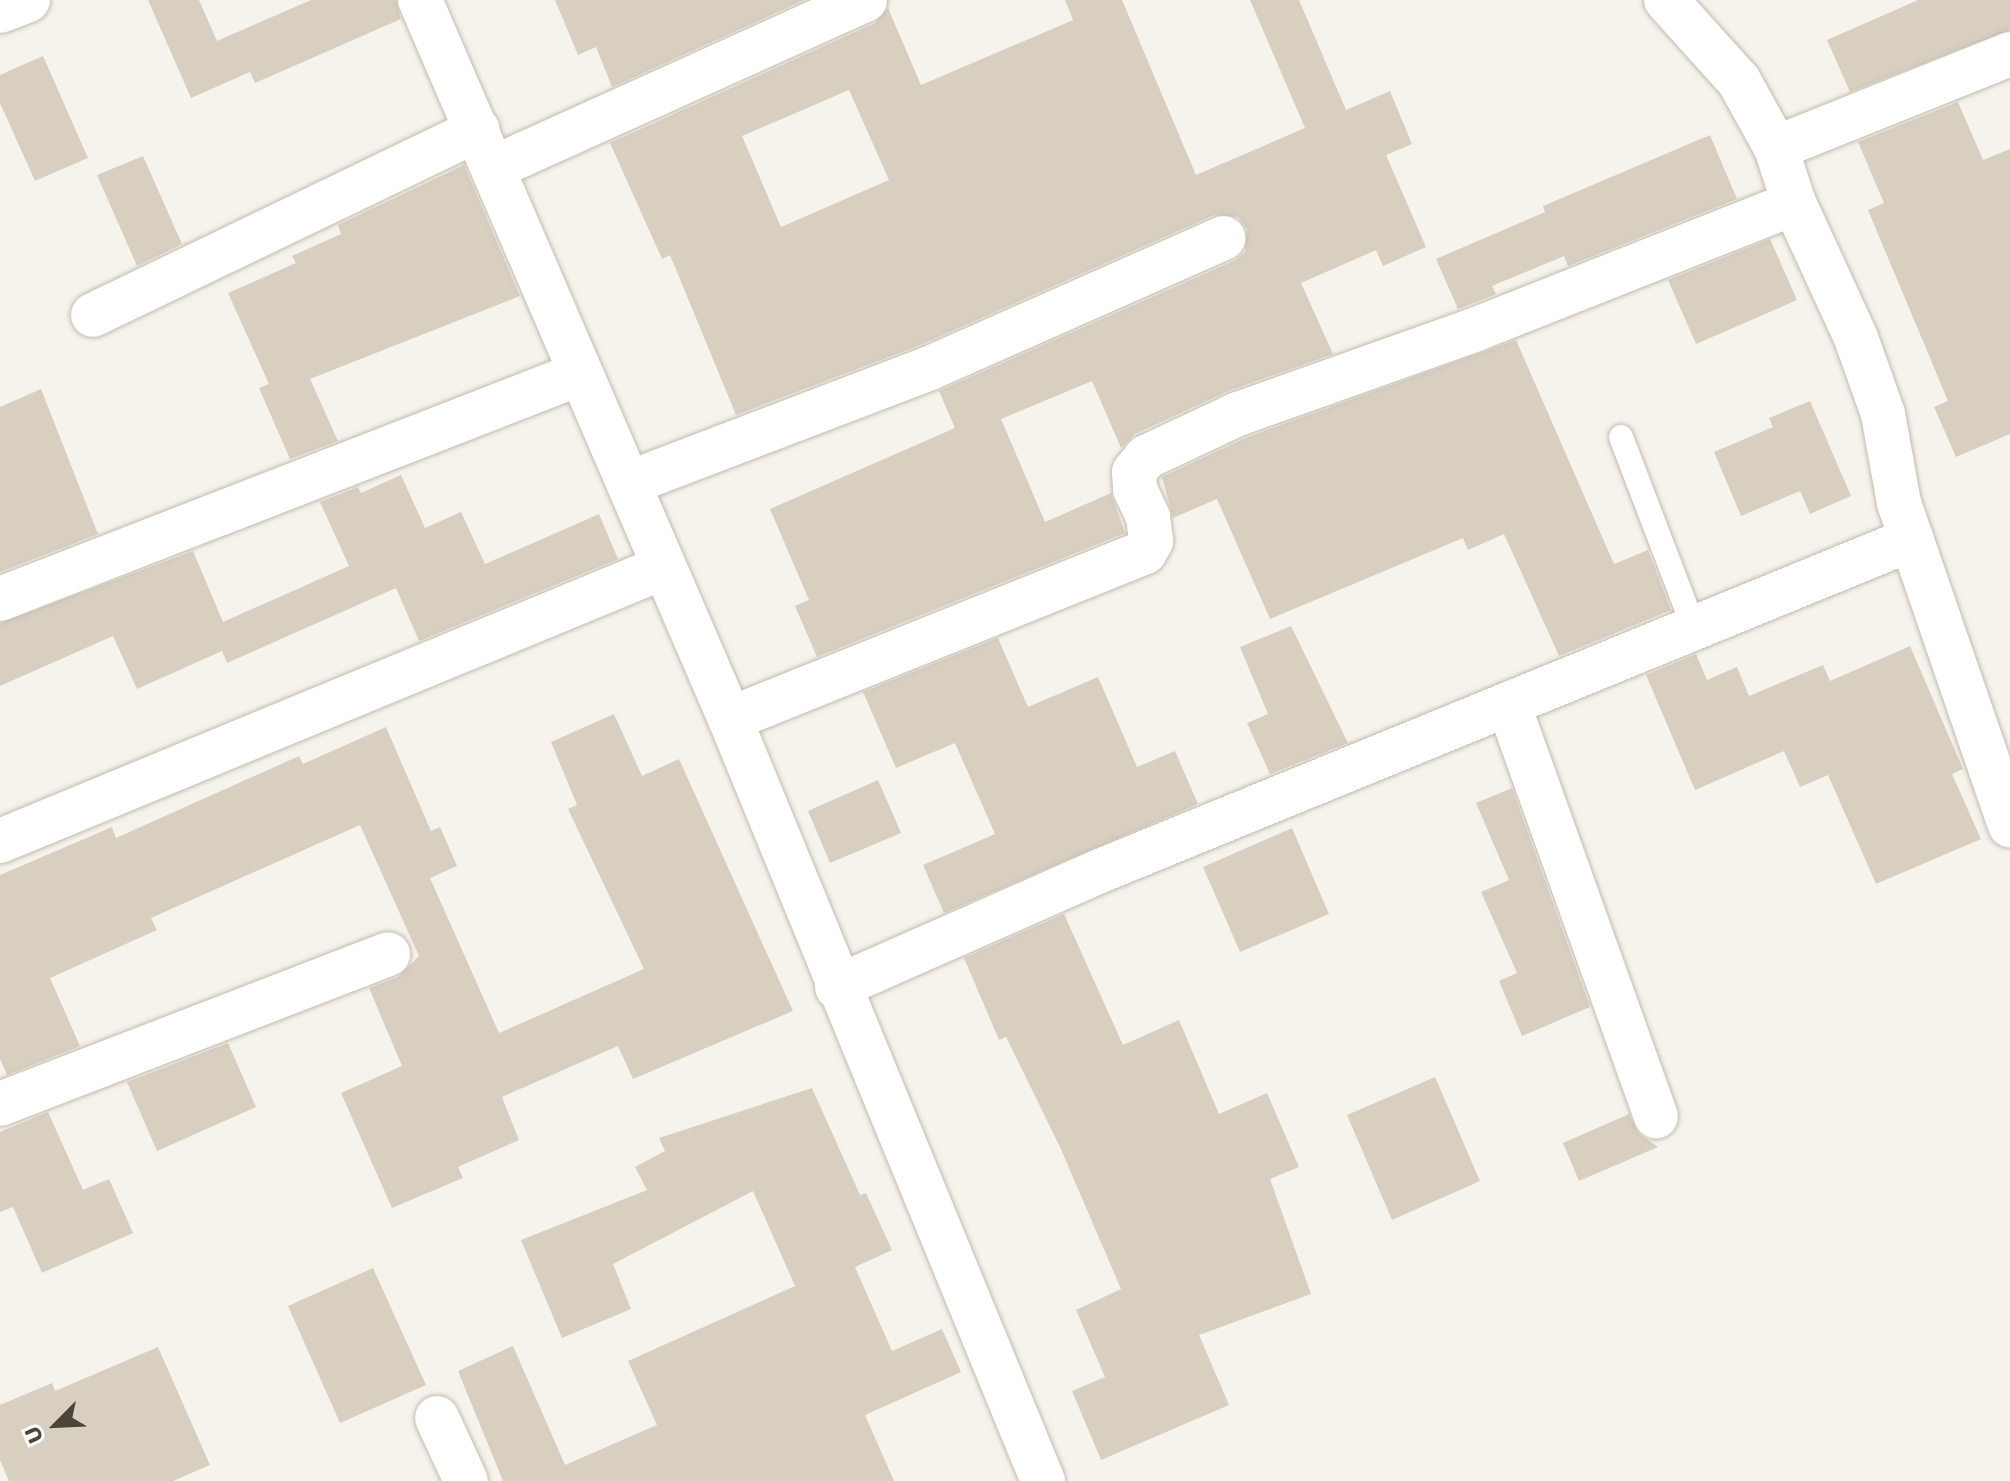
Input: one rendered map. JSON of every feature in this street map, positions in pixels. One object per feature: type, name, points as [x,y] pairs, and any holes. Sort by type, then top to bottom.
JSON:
[{"type":"street","points":[[0,11],[28,0]]},
{"type":"street","points":[[420,0],[730,719],[837,987],[1043,1481]]},
{"type":"street","points":[[93,315],[486,149],[865,0]]},
{"type":"street","points":[[1666,0],[1739,81],[1776,148],[1794,203],[1856,338],[1883,414],[1899,503],[2010,825]]},
{"type":"street","points":[[1776,148],[2010,54]]},
{"type":"street","points":[[730,719],[1145,552],[1151,541],[1148,517],[1135,489],[1134,472],[1146,457],[1238,414],[1474,330],[1794,203]]},
{"type":"street","points":[[629,483],[916,374],[1224,238]]},
{"type":"street","points":[[0,599],[579,374]]},
{"type":"street","points":[[837,987],[1100,871],[1912,539]]},
{"type":"street","points":[[0,841],[664,567]]},
{"type":"street","points":[[1509,706],[1656,1116]]},
{"type":"street","points":[[0,1104],[388,954]]},
{"type":"street","points":[[437,1418],[466,1481]]},
{"type":"lane","points":[[1621,437],[1694,628]]},
{"type":"building","points":[[148,0],[199,0],[217,41],[311,0],[396,0],[401,19],[255,83],[250,72],[191,98]]},
{"type":"building","points":[[555,0],[804,0],[612,87],[596,47],[578,55]]},
{"type":"building","points":[[1065,0],[1122,0],[1196,175],[1305,128],[1250,0],[1299,0],[1346,110],[1390,91],[1412,144],[1386,155],[1426,247],[1383,266],[1376,250],[1301,283],[1333,354],[1228,391],[1135,434],[1121,448],[1092,381],[1001,419],[1045,522],[1111,493],[1125,533],[817,657],[795,606],[809,600],[770,509],[955,428],[939,391],[1234,261],[1245,252],[1247,229],[1238,217],[1214,215],[920,345],[736,415],[670,255],[662,259],[610,143],[875,23],[888,8],[921,85],[1073,20]],"holes":[[[849,90],[889,180],[781,227],[742,136]]]},
{"type":"building","points":[[1918,0],[2010,0],[2010,30],[1850,92],[1827,40]]},
{"type":"building","points":[[43,56],[88,158],[35,181],[0,103],[0,75]]},
{"type":"building","points":[[1958,102],[1983,160],[2010,149],[2010,434],[1956,457],[1934,407],[1948,401],[1868,210],[1884,203],[1858,142]]},
{"type":"building","points":[[1710,135],[1737,199],[1568,266],[1564,256],[1492,286],[1496,294],[1458,309],[1436,259],[1545,212],[1543,206]]},
{"type":"building","points":[[143,156],[182,244],[137,266],[97,175]]},
{"type":"building","points":[[464,165],[520,296],[310,379],[338,441],[290,459],[259,388],[269,384],[228,293],[296,263],[292,256],[341,234],[338,225]]},
{"type":"building","points":[[1770,239],[1797,300],[1696,344],[1668,280]]},
{"type":"building","points":[[1516,340],[1614,564],[1648,550],[1671,610],[1559,656],[1504,534],[1468,550],[1463,538],[1270,619],[1217,499],[1173,518],[1162,477],[1248,437]]},
{"type":"building","points":[[41,389],[98,534],[0,572],[0,407]]},
{"type":"building","points":[[1810,401],[1851,496],[1810,514],[1800,491],[1741,516],[1714,452],[1773,427],[1769,418]]},
{"type":"building","points":[[401,475],[425,528],[461,512],[485,564],[599,514],[618,559],[419,641],[396,588],[227,663],[222,651],[137,689],[113,636],[0,686],[0,623],[193,551],[223,622],[349,566],[320,502],[358,487],[361,493]]},
{"type":"building","points":[[1291,626],[1348,743],[1270,774],[1247,723],[1268,714],[1240,647]]},
{"type":"building","points":[[998,638],[1028,707],[1098,677],[1137,767],[1175,751],[1198,804],[944,913],[923,865],[995,834],[955,743],[896,768],[863,692]]},
{"type":"building","points":[[1910,646],[1963,769],[1952,774],[1981,839],[1876,884],[1828,775],[1800,787],[1784,751],[1695,790],[1646,675],[1696,654],[1707,680],[1737,667],[1749,696],[1823,665],[1830,681]]},
{"type":"building","points":[[614,714],[642,776],[679,759],[793,1011],[633,1079],[618,1046],[502,1097],[519,1140],[458,1167],[463,1178],[392,1208],[341,1093],[402,1066],[369,988],[398,977],[419,956],[360,825],[151,918],[157,930],[50,978],[80,1046],[7,1075],[0,1059],[0,875],[112,827],[116,838],[299,756],[303,764],[386,727],[431,831],[440,827],[457,866],[430,878],[499,1033],[644,969],[568,809],[577,805],[551,742]]},
{"type":"building","points":[[878,780],[901,833],[830,863],[808,811]]},
{"type":"building","points":[[1512,788],[1590,1007],[1522,1036],[1499,981],[1517,973],[1481,892],[1509,880],[1476,803]]},
{"type":"building","points":[[1292,828],[1329,914],[1240,952],[1203,867]]},
{"type":"building","points":[[1064,914],[1123,1045],[1179,1020],[1219,1114],[1267,1093],[1299,1167],[1270,1179],[1311,1294],[1199,1335],[1229,1405],[1101,1460],[1072,1391],[1105,1377],[1076,1310],[1121,1289],[1060,1147],[1006,1037],[999,1040],[964,958]]},
{"type":"building","points":[[228,1043],[256,1107],[157,1151],[127,1082]]},
{"type":"building","points":[[1435,1077],[1480,1181],[1392,1220],[1347,1115]]},
{"type":"building","points":[[812,1088],[860,1195],[866,1193],[892,1250],[855,1267],[892,1351],[942,1329],[961,1372],[865,1415],[894,1481],[503,1481],[458,1371],[513,1346],[565,1465],[657,1425],[628,1361],[795,1286],[753,1191],[613,1264],[631,1309],[562,1338],[521,1240],[647,1190],[635,1167],[665,1151],[659,1138]]},
{"type":"building","points":[[48,1112],[83,1190],[109,1179],[133,1233],[42,1273],[13,1207],[0,1212],[0,1132]]},
{"type":"building","points":[[1629,1114],[1639,1134],[1658,1147],[1579,1181],[1563,1143]]},
{"type":"building","points":[[373,1268],[426,1385],[340,1423],[288,1306]]},
{"type":"building","points":[[158,1347],[210,1465],[173,1481],[9,1481],[0,1460],[0,1405],[52,1383],[55,1391]]}]
